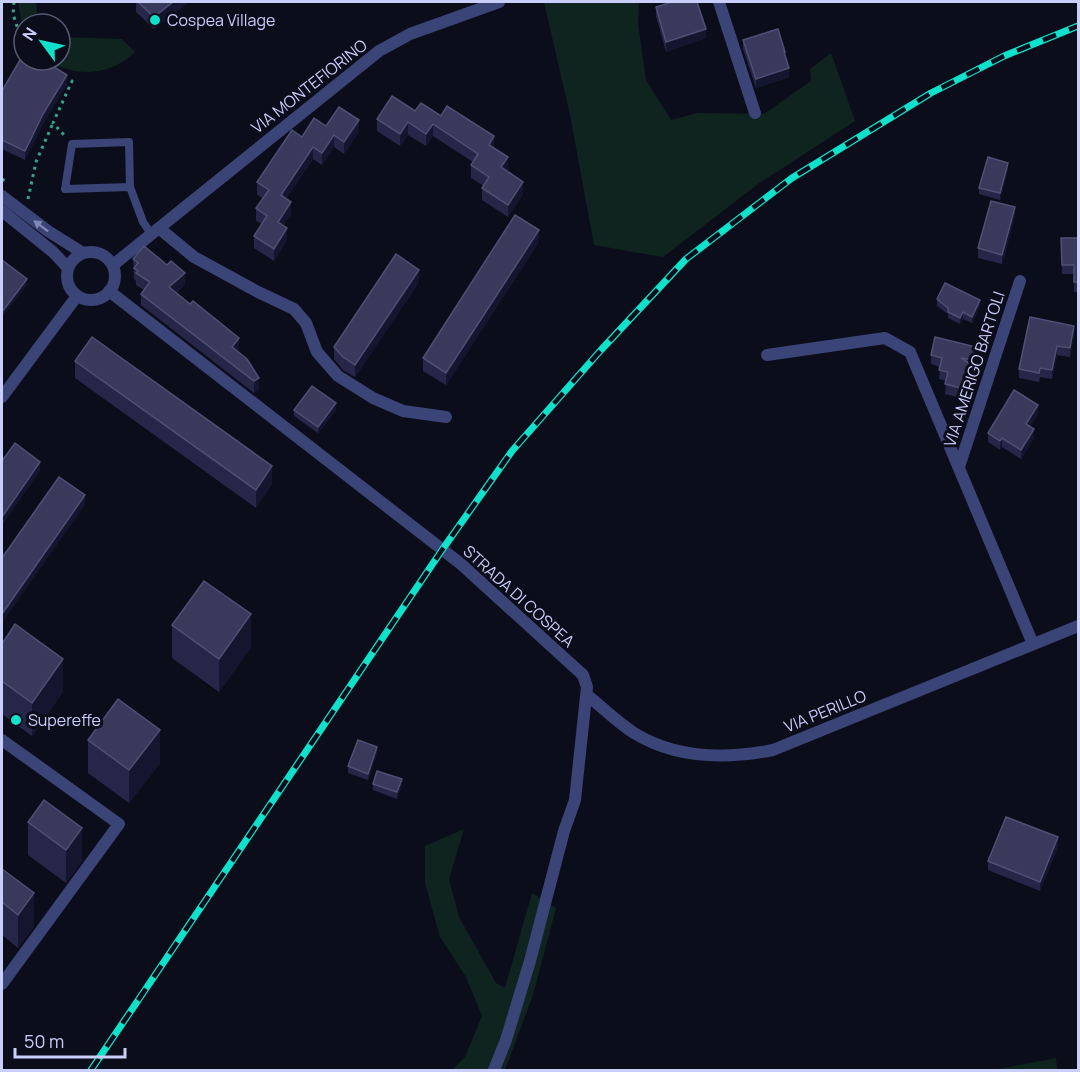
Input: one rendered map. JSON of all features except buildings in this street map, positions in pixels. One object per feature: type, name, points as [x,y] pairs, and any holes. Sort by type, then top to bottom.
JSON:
[{"type":"street","name":"VIA MONTEFIORINO","points":[[113,266],[379,51],[410,34],[499,2]]},
{"type":"street","points":[[719,2],[754,113]]},
{"type":"street","points":[[2,196],[48,231],[82,253]]},
{"type":"street","points":[[2,211],[68,268]]},
{"type":"street","points":[[156,232],[194,257],[294,309],[306,323],[316,352],[338,376],[373,398],[403,411],[446,417]]},
{"type":"street","points":[[97,252],[104,255],[113,266],[115,279],[110,291],[98,299],[91,300],[77,296],[67,280],[68,268],[82,253],[97,252]]},
{"type":"street","name":"VIA AMERIGO BARTOLI","points":[[959,467],[1020,281]]},
{"type":"street","name":"STRADA DI COSPEA","points":[[110,291],[461,564],[583,675],[587,695],[575,800],[564,831],[506,1041],[494,1071]]},
{"type":"street","points":[[2,397],[77,296]]},
{"type":"street","name":"VIA AMERIGO BARTOLI","points":[[767,355],[885,338],[910,352],[1033,644]]},
{"type":"street","name":"VIA PERILLO","points":[[587,695],[634,733],[672,750],[709,755],[743,756],[773,750],[1078,626]]},
{"type":"street","points":[[2,740],[119,824],[2,984]]},
{"type":"lane","points":[[130,187],[65,189],[72,144],[129,142],[130,187],[143,222],[156,232]]},
{"type":"path","points":[[28,199],[36,162],[72,81],[56,75]]},
{"type":"path","points":[[52,123],[72,144]]},
{"type":"green space","points":[[18,2],[36,2],[37,12],[20,12]]},
{"type":"green space","points":[[544,2],[639,2],[638,24],[646,80],[671,120],[697,113],[764,114],[811,81],[810,69],[831,53],[855,121],[758,184],[663,257],[594,245],[570,115]]},
{"type":"green space","points":[[72,37],[122,39],[135,52],[125,60],[103,70],[80,72],[72,70]]},
{"type":"green space","points":[[464,829],[449,879],[459,917],[496,983],[505,988],[532,893],[556,908],[533,995],[505,1070],[452,1070],[465,1057],[482,1016],[466,977],[440,937],[425,883],[425,846]]},
{"type":"green space","points":[[1056,1058],[1057,1070],[994,1070]]},
{"type":"railway","points":[[91,1070],[442,550],[512,451],[601,350],[686,259],[792,178],[931,93],[1004,56],[1078,26]]},
{"type":"place","name":"Cospea Village","points":[[155,20]]},
{"type":"place","name":"Supereffe","points":[[16,720]]}]
